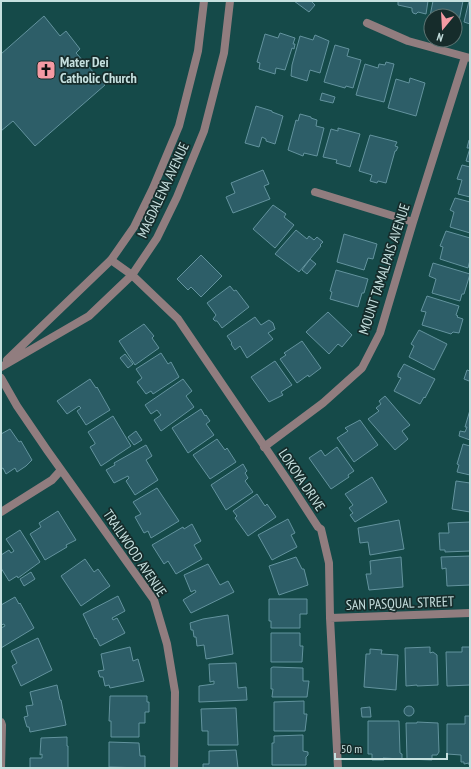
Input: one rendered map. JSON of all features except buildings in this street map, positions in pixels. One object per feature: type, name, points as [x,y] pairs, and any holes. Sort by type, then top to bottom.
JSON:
[{"type":"street","name":"MAGDALENA AVENUE","points":[[1,366],[111,260],[137,221],[153,188],[179,126],[198,51],[204,1]]},
{"type":"street","name":"MAGDALENA AVENUE","points":[[1,366],[89,316],[132,275],[160,231],[177,196],[204,131],[224,53],[230,1]]},
{"type":"street","points":[[367,23],[408,41],[468,57]]},
{"type":"street","name":"MOUNT TAMALPAIS AVENUE","points":[[264,447],[323,403],[362,368],[380,333],[413,222],[468,57]]},
{"type":"street","points":[[315,192],[413,222]]},
{"type":"street","name":"LOKOYA DRIVE","points":[[111,260],[132,275],[178,319],[318,527],[321,529],[330,562],[330,618],[338,768]]},
{"type":"street","name":"TRAILWOOD AVENUE","points":[[1,378],[17,406],[61,470],[154,600],[167,644],[175,692],[174,768]]},
{"type":"street","points":[[1,512],[52,480],[61,470]]},
{"type":"street","name":"SAN PASQUAL STREET","points":[[330,618],[470,613]]},
{"type":"street","points":[[1,722],[1,768]]},
{"type":"place","name":"Mater Dei Catholic Church","points":[[46,70]]}]
